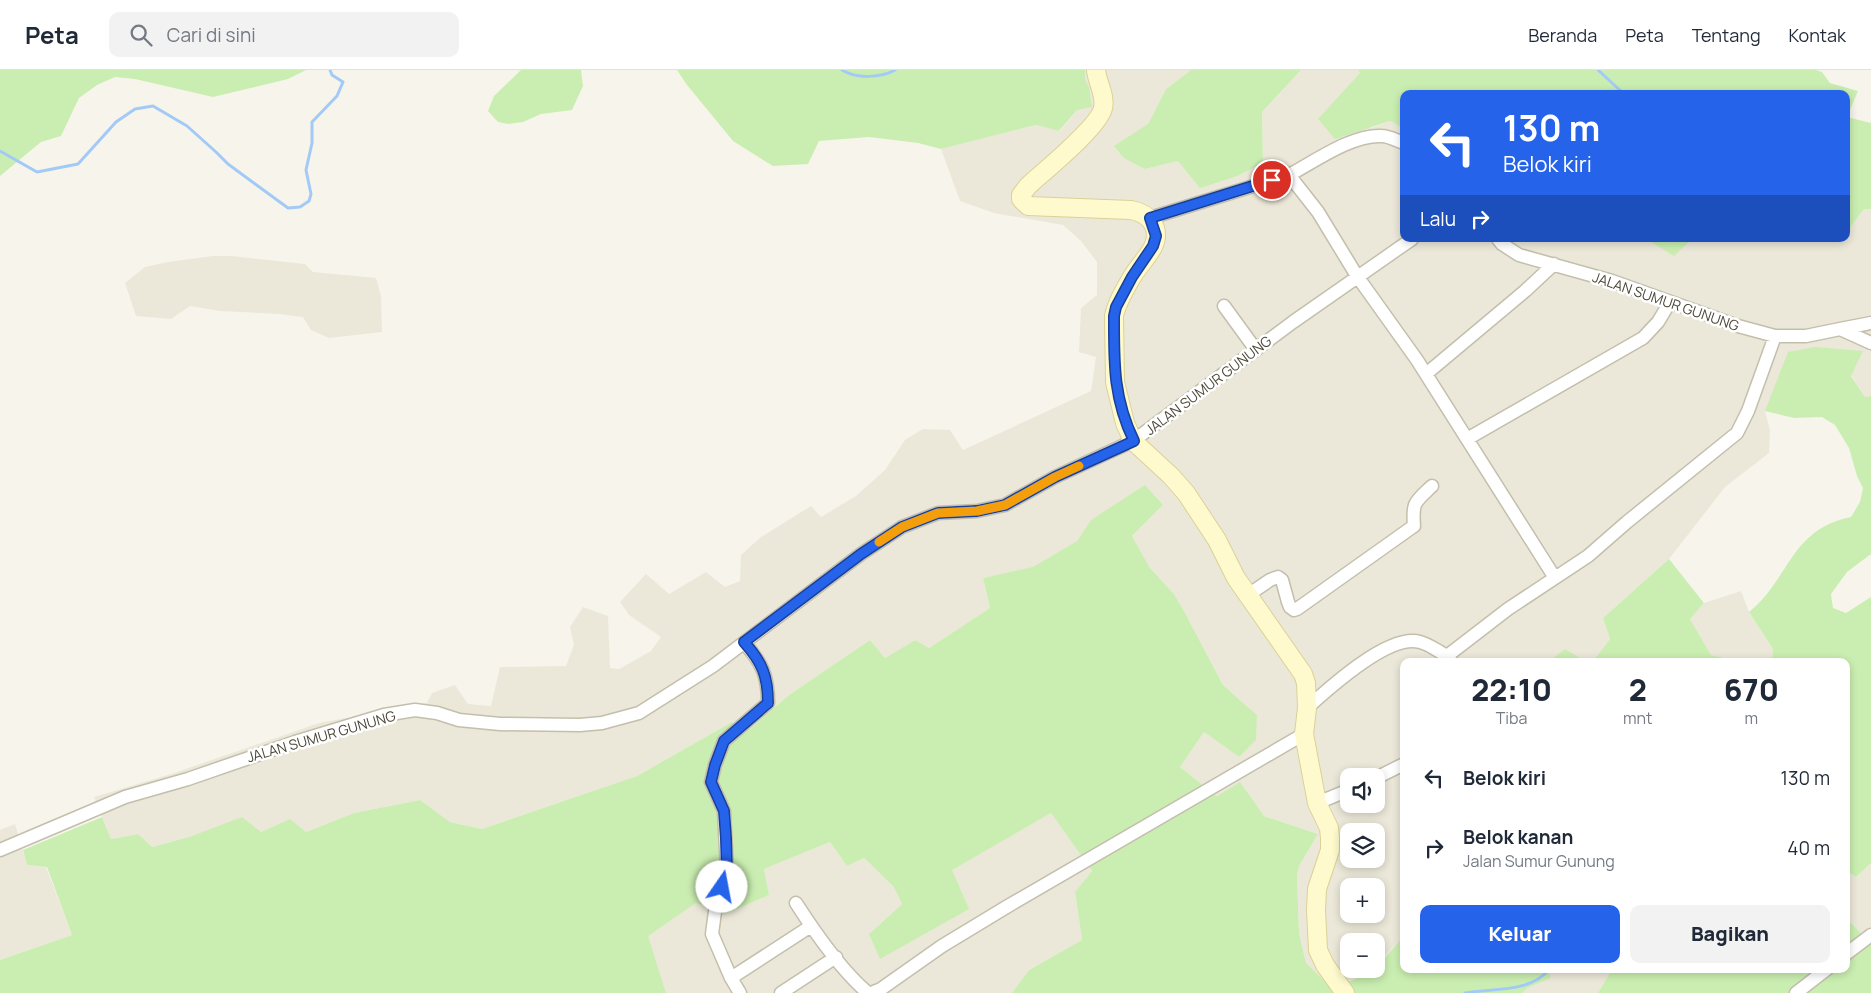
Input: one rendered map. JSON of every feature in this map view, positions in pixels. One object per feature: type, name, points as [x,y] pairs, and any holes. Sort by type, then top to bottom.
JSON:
[{"type":"street","points":[[1096,70],[1104,107],[1101,114],[1081,137],[1028,186],[1021,198],[1028,206],[1131,210],[1141,212],[1150,218],[1156,236],[1153,246],[1132,277],[1116,307],[1114,316],[1115,382],[1125,423],[1134,441],[1186,493],[1216,540],[1236,578],[1303,674],[1306,682],[1307,708],[1304,734],[1317,803],[1329,828],[1330,838],[1330,850],[1317,889],[1318,950],[1325,965],[1345,993]]},
{"type":"street","points":[[1150,218],[1289,175],[1345,145],[1364,138],[1383,136],[1400,142]]},
{"type":"street","points":[[1289,175],[1318,212],[1357,276],[1426,374],[1555,578]]},
{"type":"street","name":"JALAN SUMUR GUNUNG","points":[[0,850],[125,797],[188,779],[286,745],[384,715],[415,710],[459,720],[500,724],[580,725],[621,719],[640,712],[713,666],[861,554],[902,527],[938,513],[977,511],[1005,505],[1055,477],[1134,441],[1357,276],[1408,242]]},
{"type":"street","name":"JALAN SUMUR GUNUNG","points":[[1500,242],[1519,255],[1612,280],[1738,326],[1775,336],[1806,336],[1871,323]]},
{"type":"street","points":[[1426,374],[1525,291],[1554,264]]},
{"type":"street","points":[[1467,439],[1643,338],[1658,322],[1670,302]]},
{"type":"street","points":[[1224,306],[1256,350]]},
{"type":"street","points":[[1840,329],[1871,343]]},
{"type":"street","points":[[1450,658],[1508,609],[1588,556],[1737,433],[1756,389],[1775,336]]},
{"type":"street","points":[[1248,595],[1270,580],[1278,577],[1282,580],[1290,607],[1294,610],[1297,609],[1412,528],[1414,526],[1412,512],[1414,506],[1432,486]]},
{"type":"street","points":[[740,993],[731,978],[712,934],[716,904],[727,871],[724,811],[711,782],[724,741],[768,703],[768,685],[762,666],[744,642]]},
{"type":"street","points":[[1307,708],[1347,673],[1400,642],[1419,642],[1447,658]]},
{"type":"street","points":[[796,903],[811,926],[857,983],[870,993],[881,989],[942,946],[1000,911],[1304,734]]},
{"type":"street","points":[[1385,774],[1400,766]]},
{"type":"street","points":[[1317,803],[1340,794]]},
{"type":"street","points":[[731,978],[811,926]]},
{"type":"street","points":[[1850,951],[1871,935]]},
{"type":"street","points":[[781,993],[836,957]]},
{"type":"street","points":[[1796,993],[1822,973]]},
{"type":"shaded area","points":[[1085,70],[1191,70],[1166,89],[1148,124],[1145,169],[1178,161],[1263,163],[1262,112],[1301,70],[1358,70],[1371,128],[1390,121],[1400,127],[1400,242],[1651,242],[1674,255],[1689,242],[1850,242],[1850,228],[1864,209],[1871,209],[1871,396],[1865,397],[1851,375],[1862,351],[1765,411],[1770,430],[1769,453],[1725,487],[1669,559],[1603,618],[1610,639],[1595,658],[1580,658],[1565,649],[1553,658],[1400,658],[1400,940],[1385,957],[1385,933],[1340,933],[1340,978],[1355,978],[1332,989],[1306,963],[1299,933],[1297,876],[1299,866],[1318,834],[1264,816],[1240,783],[1217,796],[1180,767],[1204,732],[1239,757],[1257,715],[1223,685],[1174,594],[1150,568],[1132,536],[1163,505],[1091,520],[1077,541],[1033,568],[983,578],[990,608],[929,648],[915,640],[885,658],[870,640],[789,695],[750,729],[732,722],[637,776],[482,829],[450,822],[420,800],[354,813],[306,832],[290,820],[261,832],[192,836],[151,847],[138,834],[111,839],[94,797],[171,774],[319,723],[427,703],[432,693],[455,685],[468,704],[491,706],[500,667],[566,666],[574,645],[570,627],[583,607],[608,616],[610,668],[619,669],[651,651],[661,637],[629,615],[620,602],[646,574],[669,594],[706,572],[725,587],[740,581],[741,555],[761,537],[811,506],[821,517],[856,496],[885,470],[905,440],[923,429],[950,430],[963,450],[1091,391],[1096,357],[1079,352],[1081,308],[1097,295],[1097,262],[1081,241],[1063,225],[994,213],[960,201],[941,149],[1036,125],[1060,131],[1077,110],[1089,87],[1085,79]]},
{"type":"shaded area","points":[[213,256],[232,256],[305,264],[313,272],[376,278],[381,296],[382,332],[329,338],[311,330],[303,317],[220,311],[190,306],[171,319],[136,316],[125,283],[145,267]]},
{"type":"shaded area","points":[[1741,591],[1749,612],[1773,649],[1772,658],[1724,658],[1711,655],[1690,619],[1704,603]]},
{"type":"shaded area","points":[[1051,813],[1092,871],[1075,892],[1082,940],[1029,970],[1012,993],[666,993],[647,936],[696,903],[725,914],[769,895],[764,869],[830,842],[847,866],[864,858],[893,886],[902,904],[869,934],[951,870]]},
{"type":"shaded area","points":[[15,824],[27,865],[46,867],[72,935],[0,960],[0,830]]},
{"type":"shaded area","points":[[1871,863],[1871,943],[1850,922],[1850,873],[1856,877]]},
{"type":"shaded area","points":[[1549,973],[1610,973],[1598,993],[1522,993],[1526,988],[1551,978]]},
{"type":"green space","points":[[0,70],[306,70],[288,79],[213,97],[135,79],[115,77],[97,85],[79,98],[61,136],[41,142],[0,176]]},
{"type":"green space","points":[[521,70],[581,70],[583,86],[572,110],[541,114],[523,122],[508,124],[498,122],[488,111],[494,96]]},
{"type":"green space","points":[[677,70],[1085,70],[1085,79],[1089,87],[1092,107],[1077,110],[1059,131],[1036,125],[941,149],[918,143],[869,137],[819,141],[808,164],[773,166],[733,141]]},
{"type":"green space","points":[[1191,70],[1301,70],[1262,112],[1263,163],[1237,176],[1200,188],[1178,161],[1145,169],[1124,158],[1114,146],[1148,124],[1166,89]]},
{"type":"green space","points":[[1358,70],[1816,70],[1822,72],[1830,83],[1858,91],[1850,110],[1850,90],[1400,90],[1400,127],[1390,121],[1335,139],[1318,119],[1360,73]]},
{"type":"green space","points":[[1850,118],[1871,123],[1871,209],[1864,209],[1850,228]]},
{"type":"green space","points":[[1651,242],[1689,242],[1674,256]]},
{"type":"green space","points":[[1815,347],[1863,351],[1851,376],[1865,397],[1871,396],[1871,554],[1847,572],[1831,594],[1833,608],[1846,613],[1871,597],[1871,863],[1856,877],[1850,873],[1850,658],[1772,658],[1773,649],[1749,612],[1763,599],[1792,557],[1815,532],[1831,523],[1851,517],[1860,502],[1863,488],[1857,476],[1849,448],[1835,425],[1822,417],[1794,418],[1765,411],[1788,352]]},
{"type":"green space","points":[[1145,485],[1163,505],[1132,536],[1150,568],[1174,594],[1223,685],[1257,715],[1256,740],[1239,757],[1204,732],[1180,767],[1217,796],[1240,782],[1264,816],[1318,834],[1299,866],[1297,876],[1299,933],[1306,963],[1333,989],[1357,978],[1385,978],[1385,958],[1400,940],[1400,973],[1549,973],[1551,978],[1527,988],[1522,993],[1012,993],[1029,970],[1082,940],[1075,892],[1092,871],[1051,813],[952,870],[969,909],[880,959],[869,934],[902,904],[893,886],[864,858],[847,866],[830,842],[764,869],[769,895],[725,914],[696,903],[648,936],[666,993],[0,993],[0,960],[72,935],[47,867],[27,865],[23,850],[102,817],[111,839],[138,834],[152,847],[192,836],[242,817],[261,832],[290,819],[306,832],[354,813],[420,800],[450,822],[482,829],[637,776],[732,722],[750,729],[789,695],[870,640],[885,658],[915,640],[929,648],[990,608],[983,578],[1033,567],[1077,541],[1091,520]]},
{"type":"green space","points":[[1669,559],[1704,603],[1690,619],[1711,655],[1724,658],[1595,658],[1610,639],[1603,618]]},
{"type":"green space","points":[[1565,649],[1580,658],[1553,658]]},
{"type":"green space","points":[[1850,922],[1871,943],[1871,993],[1598,993],[1610,973],[1850,973]]},
{"type":"waterway","points":[[0,151],[37,172],[78,164],[116,122],[135,109],[153,106],[187,126],[228,164],[288,208],[300,207],[309,201],[311,194],[306,170],[312,143],[312,122],[337,96],[343,82],[332,75],[330,70]]},
{"type":"waterway","points":[[842,70],[861,76],[883,75],[895,70]]},
{"type":"waterway","points":[[1598,70],[1620,90]]},
{"type":"waterway","points":[[1465,993],[1522,986],[1542,977],[1546,973]]},
{"type":"slow traffic","points":[[879,542],[902,527],[938,513],[977,511],[1005,505],[1079,466]]},
{"type":"route","points":[[722,887],[727,871],[726,838],[724,811],[711,782],[715,765],[724,741],[768,703],[768,685],[762,666],[744,642],[861,554],[902,527],[938,513],[977,511],[1005,505],[1055,477],[1134,441],[1125,423],[1115,382],[1114,316],[1116,307],[1132,277],[1153,246],[1156,236],[1150,218],[1272,180]]}]
